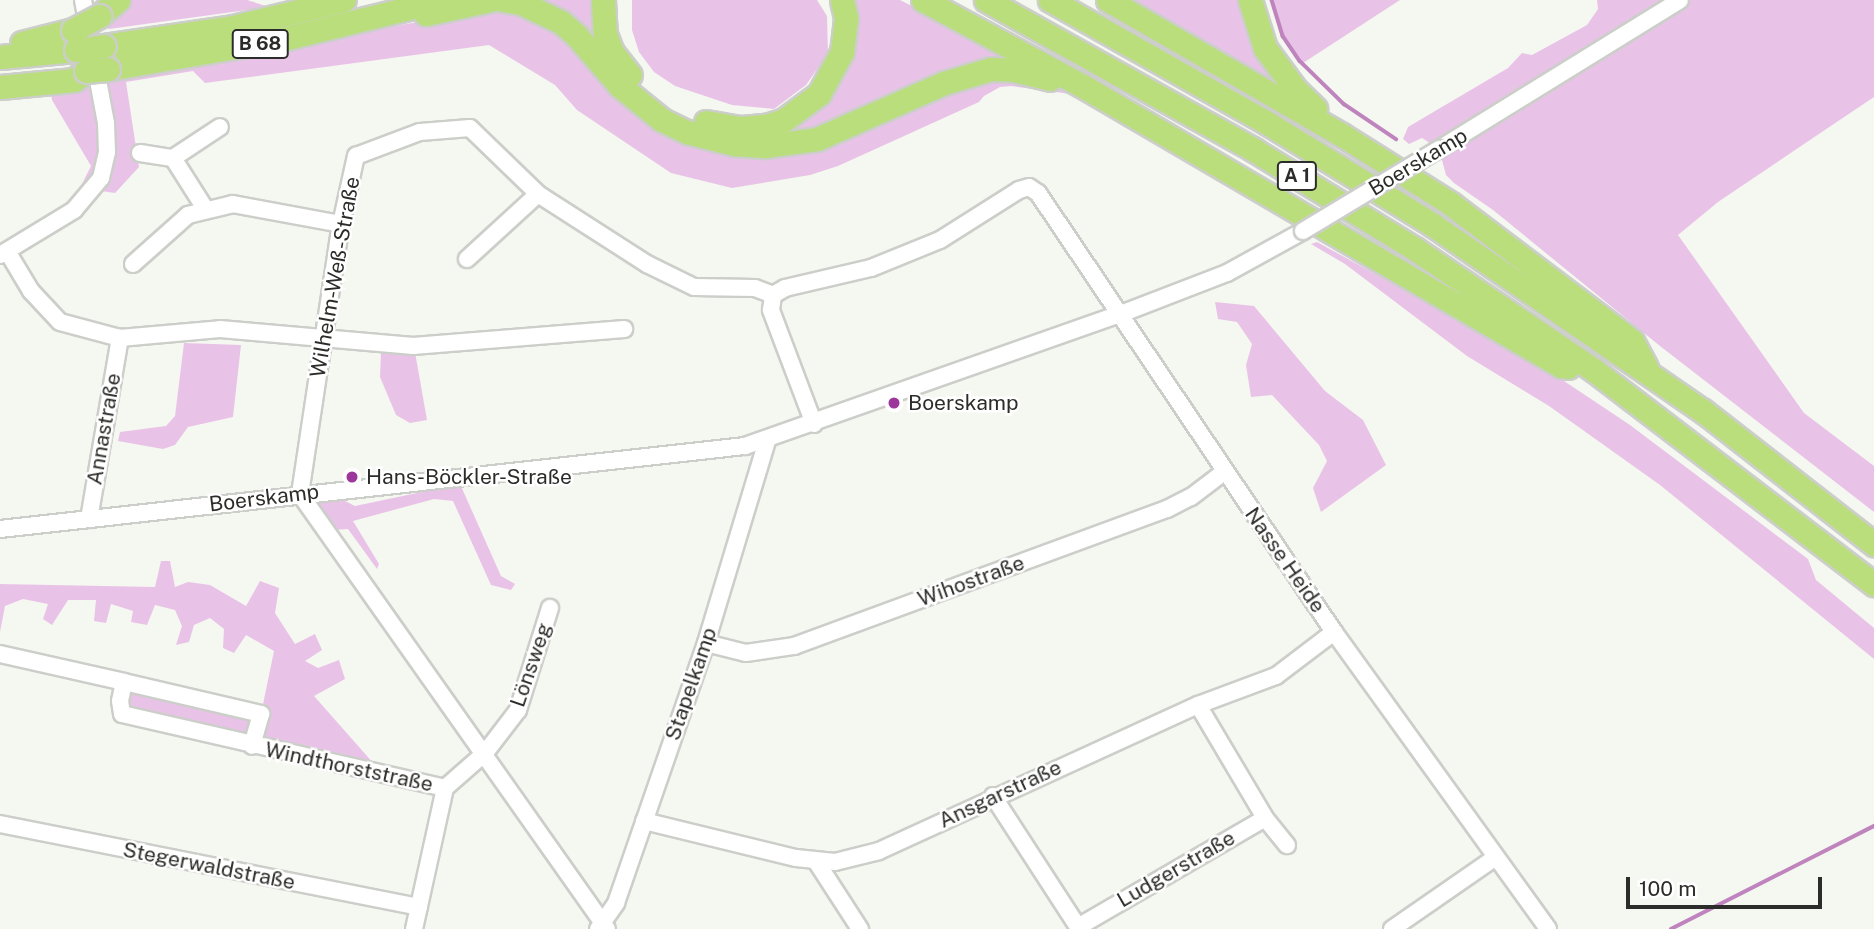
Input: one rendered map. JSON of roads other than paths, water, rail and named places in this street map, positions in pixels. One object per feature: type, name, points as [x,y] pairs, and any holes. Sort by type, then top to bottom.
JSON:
[{"type":"highway","points":[[0,88],[74,80],[87,59],[91,8],[118,0]]},
{"type":"highway","name":"B 68","points":[[0,78],[344,0]]},
{"type":"highway","name":"B 68","points":[[0,57],[87,59],[287,38],[442,0]]},
{"type":"highway","points":[[410,10],[423,15],[490,0]]},
{"type":"highway","points":[[502,0],[531,7],[561,22],[576,34],[620,86],[662,120],[687,132],[734,144],[765,146],[817,139],[944,83],[991,69],[1014,70],[1064,85],[1081,85]]},
{"type":"highway","points":[[603,0],[605,34],[612,52],[643,88],[684,115],[717,126],[741,128],[784,120],[819,94],[842,52],[846,18],[842,0]]},
{"type":"highway","points":[[923,0],[1081,85],[1560,366],[1595,372]]},
{"type":"highway","name":"A 1","points":[[986,0],[1092,57],[1415,249],[1595,372],[1874,584]]},
{"type":"highway","name":"A 1","points":[[1050,0],[1352,174],[1433,225],[1650,373],[1874,544]]},
{"type":"highway","points":[[1108,0],[1342,135],[1461,211],[1632,341],[1650,373]]},
{"type":"highway","points":[[1250,0],[1256,28],[1277,68],[1342,135]]},
{"type":"highway","points":[[0,47],[87,59]]},
{"type":"street","name":"Boerskamp","points":[[0,529],[731,448],[767,441],[1227,273],[1303,231],[1680,0]]},
{"type":"street","points":[[91,8],[106,123],[107,152],[101,178],[74,209],[4,253],[31,291],[60,322],[120,338],[220,329],[413,346],[624,329]]},
{"type":"street","points":[[140,153],[173,158],[220,127]]},
{"type":"street","name":"Wilhelm-Weß-Straße","points":[[300,494],[341,224],[356,156],[420,132],[470,128],[538,194],[647,264],[694,287],[755,288],[773,295]]},
{"type":"street","points":[[173,158],[206,210]]},
{"type":"street","name":"Nasse Heide","points":[[773,295],[785,288],[870,268],[940,240],[1029,187],[1038,193],[1334,632],[1548,929]]},
{"type":"street","points":[[467,259],[538,194]]},
{"type":"street","points":[[133,264],[188,215],[233,204],[341,224]]},
{"type":"street","points":[[773,295],[771,310],[814,424]]},
{"type":"street","name":"Annastraße","points":[[89,519],[120,338]]},
{"type":"street","name":"Stapelkamp","points":[[602,926],[616,902],[706,643],[767,441]]},
{"type":"street","name":"Wihostraße","points":[[706,643],[746,653],[794,646],[1167,509],[1191,497],[1224,472]]},
{"type":"street","points":[[300,494],[485,753],[602,926]]},
{"type":"street","name":"Lönsweg","points":[[445,789],[485,753],[518,710],[525,695],[550,608]]},
{"type":"street","name":"Ansgarstraße","points":[[644,821],[796,858],[835,862],[879,851],[993,796],[1198,705],[1276,676],[1334,632]]},
{"type":"street","name":"Windthorststraße","points":[[0,654],[261,714],[253,746]]},
{"type":"street","name":"Windthorststraße","points":[[124,682],[120,701],[122,714],[445,789]]},
{"type":"street","points":[[1198,705],[1265,818],[1287,845]]},
{"type":"street","points":[[414,929],[445,789]]},
{"type":"street","name":"Ludgerstraße","points":[[993,796],[1078,927],[1265,818]]},
{"type":"street","name":"Stegerwaldstraße","points":[[0,824],[419,907]]},
{"type":"street","points":[[1392,929],[1496,857]]},
{"type":"street","points":[[816,860],[860,929]]},
{"type":"waterway","points":[[1272,0],[1283,36],[1300,61],[1344,104],[1396,139]]},
{"type":"waterway","points":[[1671,929],[1874,826]]},
{"type":"place","name":"Boerskamp","points":[[894,403]]},
{"type":"place","name":"Hans-Böckler-Straße","points":[[352,477]]}]
